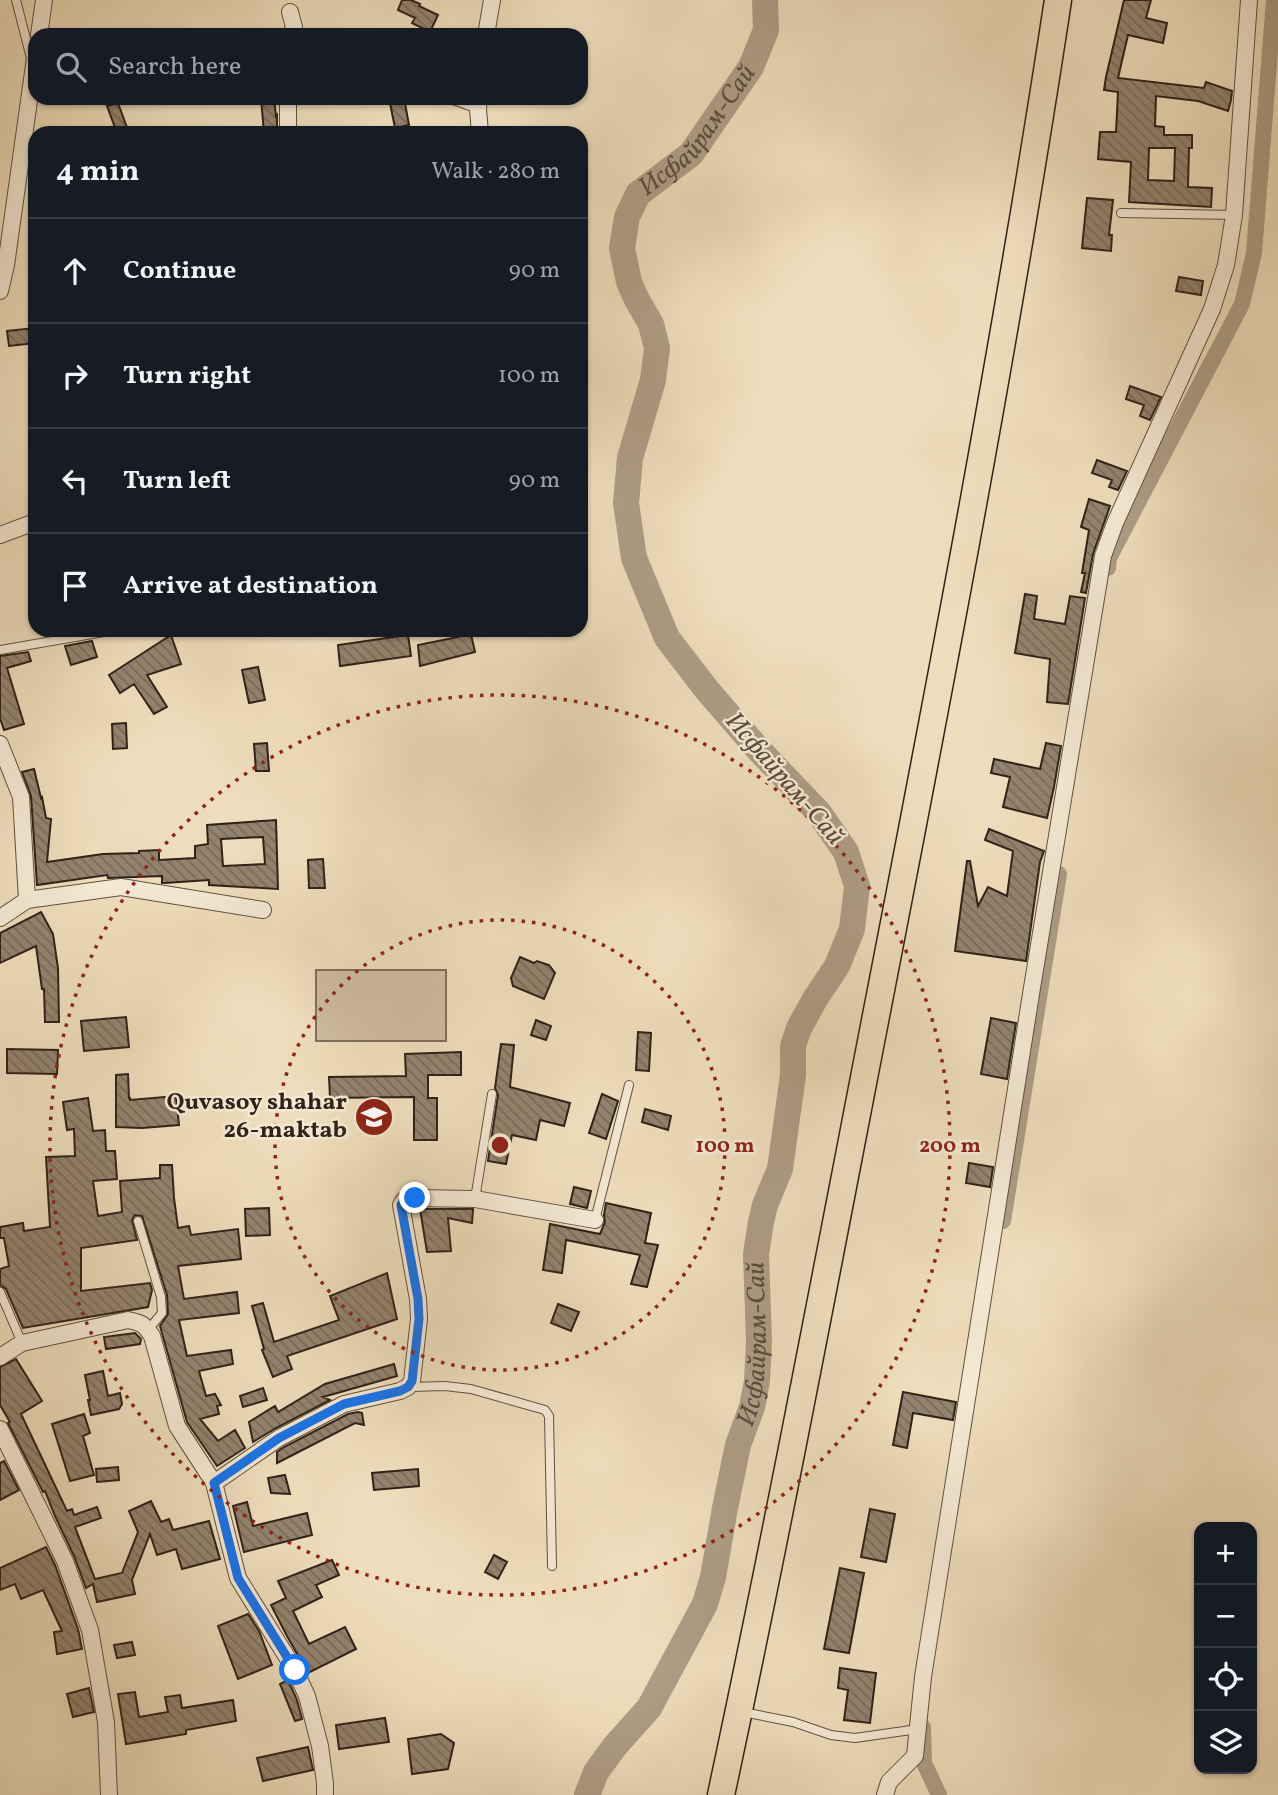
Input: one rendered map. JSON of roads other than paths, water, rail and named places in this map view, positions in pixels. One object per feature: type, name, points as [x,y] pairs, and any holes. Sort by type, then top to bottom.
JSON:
[{"type":"main road","points":[[721,1795],[762,1607],[939,690],[1032,169],[1058,0]]},
{"type":"street","points":[[39,28],[44,0]]},
{"type":"street","points":[[487,28],[492,0]]},
{"type":"street","points":[[885,1795],[889,1782],[915,1756],[931,1622],[1103,556],[1115,523],[1212,309],[1226,265],[1234,215],[1249,0]]},
{"type":"street","points":[[290,12],[294,28]]},
{"type":"street","points":[[0,291],[28,105]]},
{"type":"street","points":[[288,105],[288,126]]},
{"type":"street","points":[[479,105],[480,126]]},
{"type":"street","points":[[0,535],[28,525]]},
{"type":"street","points":[[0,744],[21,797],[27,900]]},
{"type":"street","points":[[0,918],[27,900],[121,887],[263,910]]},
{"type":"street","points":[[214,1483],[279,1438],[344,1404],[408,1387],[414,1369],[419,1319],[418,1299],[401,1205],[404,1200],[475,1199],[595,1220]]},
{"type":"street","points":[[0,1357],[22,1343],[128,1320],[143,1324],[148,1330],[177,1426],[214,1483],[238,1578],[295,1670],[307,1696],[320,1746],[325,1795]]},
{"type":"street","points":[[0,1429],[65,1561],[90,1629],[106,1722],[109,1795]]},
{"type":"lane","points":[[16,0],[28,42]]},
{"type":"lane","points":[[1122,213],[1234,215]]},
{"type":"lane","points":[[0,650],[75,637]]},
{"type":"lane","points":[[595,1220],[629,1085]]},
{"type":"lane","points":[[475,1199],[492,1094]]},
{"type":"lane","points":[[138,1221],[161,1297],[162,1313],[148,1330]]},
{"type":"lane","points":[[0,1292],[22,1343]]},
{"type":"lane","points":[[408,1387],[445,1386],[471,1389],[545,1410],[549,1416],[552,1566]]},
{"type":"lane","points":[[739,1711],[793,1722],[831,1735],[855,1738],[918,1729]]},
{"type":"waterway","name":"Исфайрам-Сай","points":[[587,1795],[596,1772],[649,1708],[705,1604],[713,1577],[738,1445],[752,1407],[757,1381],[759,1341],[756,1254],[765,1205],[780,1169],[793,1075],[793,1046],[799,1028],[837,966],[852,929],[857,886],[846,852],[819,813],[758,749],[667,638],[634,558],[626,503],[630,458],[653,380],[657,348],[651,324],[629,282],[622,248],[627,217],[638,194],[691,154],[751,67],[766,30],[765,0]]},
{"type":"waterway","points":[[1108,568],[1109,558],[1242,304],[1254,253],[1274,0]]},
{"type":"waterway","points":[[1003,1221],[1059,874]]},
{"type":"waterway","points":[[923,1727],[924,1763],[939,1795]]},
{"type":"place","name":"Quvasoy shahar 26-maktab","points":[[374,1117]]}]
